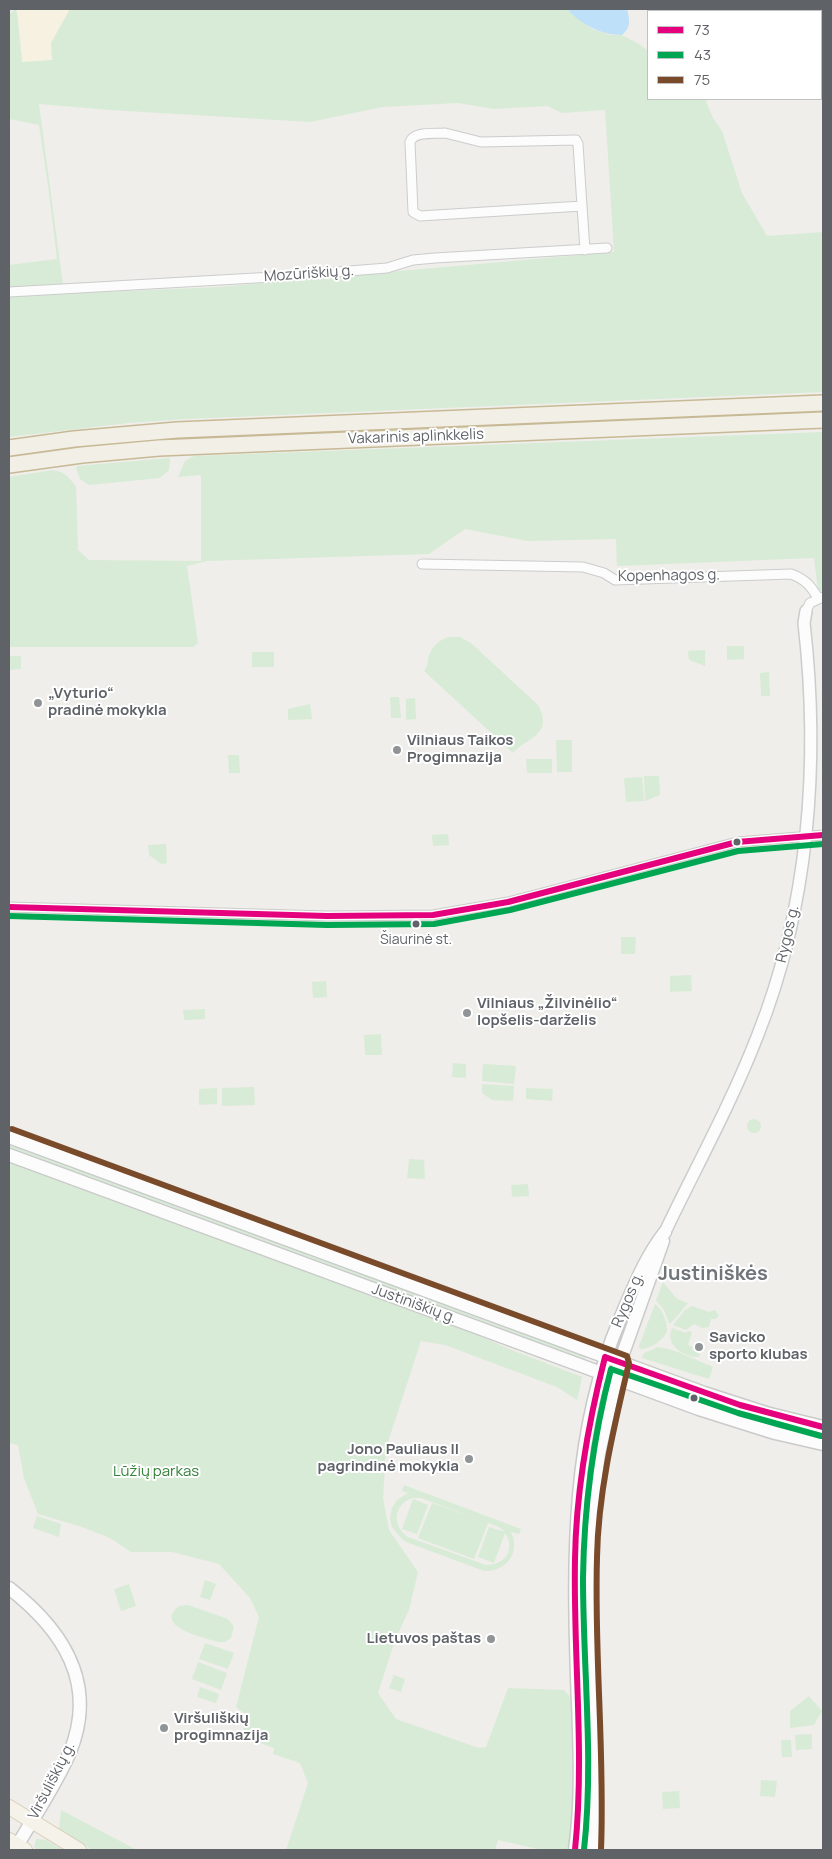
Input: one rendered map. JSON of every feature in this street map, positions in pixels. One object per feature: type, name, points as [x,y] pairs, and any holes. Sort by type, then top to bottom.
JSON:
[{"type":"highway","name":"Vakarinis aplinkkelis","points":[[9,448],[74,439],[177,430],[823,403]]},
{"type":"highway","name":"Vakarinis aplinkkelis","points":[[9,465],[82,455],[160,448],[823,420]]},
{"type":"main road","name":"Justiniškių g.","points":[[9,1137],[704,1393],[766,1413],[823,1427]]},
{"type":"main road","name":"Justiniškių g.","points":[[9,1155],[750,1426],[823,1444]]},
{"type":"main road","name":"Rygos g.","points":[[575,1850],[580,1798],[575,1606],[576,1521],[584,1453],[605,1357],[645,1262],[665,1232]]},
{"type":"main road","name":"Rygos g.","points":[[592,1850],[594,1760],[588,1599],[589,1541],[599,1453],[620,1362],[661,1250],[665,1232]]},
{"type":"main road","name":"Viršuliškių g.","points":[[9,1588],[36,1612],[60,1641],[68,1655],[77,1676],[79,1718],[75,1738],[54,1784],[17,1847]]},
{"type":"main road","points":[[9,1807],[79,1850]]},
{"type":"street","points":[[582,206],[417,215],[413,212],[411,138],[416,135],[445,133],[481,142],[576,140],[578,144],[585,250]]},
{"type":"street","name":"Mozūriškių g.","points":[[9,292],[273,277],[387,268],[413,260],[435,258],[607,248]]},
{"type":"street","name":"Kopenhagos g.","points":[[422,564],[583,566],[604,573],[615,580],[791,574],[800,577],[808,583],[820,598]]},
{"type":"street","points":[[806,611],[810,603],[820,598]]},
{"type":"street","name":"Rygos g.","points":[[665,1232],[731,1100],[763,1021],[779,975],[794,915],[806,836],[811,756],[811,720],[804,623],[806,611]]},
{"type":"street","points":[[9,907],[327,916],[433,916],[508,902],[737,842],[823,835]]},
{"type":"green space","points":[[16,9],[20,29],[39,9],[567,9],[592,29],[611,35],[622,35],[647,50],[647,100],[705,100],[713,118],[722,131],[742,193],[767,236],[823,232],[823,392],[186,419],[128,423],[9,437],[9,296],[219,287],[614,252],[605,110],[562,113],[547,106],[494,109],[458,103],[383,107],[310,122],[39,104],[63,285],[9,288],[9,265],[57,259],[39,125],[9,119],[9,14]]},
{"type":"green space","points":[[823,432],[823,590],[818,591],[814,558],[617,566],[616,539],[528,541],[465,529],[429,554],[207,561],[187,566],[198,643],[193,647],[9,647],[9,477],[53,470],[67,476],[76,486],[78,550],[89,560],[201,561],[201,475],[178,477],[185,461],[194,456]]},
{"type":"green space","points":[[169,458],[169,470],[160,478],[89,485],[80,479],[76,468],[77,466]]},
{"type":"green space","points":[[448,637],[460,637],[471,643],[538,705],[543,723],[541,729],[513,753],[424,671],[433,648]]},
{"type":"green space","points":[[727,646],[744,646],[744,659],[727,660]]},
{"type":"green space","points":[[705,650],[705,666],[689,660],[688,651]]},
{"type":"green space","points":[[252,652],[274,652],[274,667],[252,667]]},
{"type":"green space","points":[[9,656],[21,656],[21,669],[9,670]]},
{"type":"green space","points":[[769,672],[770,696],[761,696],[760,673]]},
{"type":"green space","points":[[390,697],[399,697],[401,718],[391,718]]},
{"type":"green space","points":[[415,698],[416,719],[406,720],[406,699]]},
{"type":"green space","points":[[310,704],[312,719],[288,720],[288,709]]},
{"type":"green space","points":[[556,740],[572,740],[572,772],[557,772]]},
{"type":"green space","points":[[228,755],[239,755],[240,773],[229,773]]},
{"type":"green space","points":[[526,759],[552,759],[552,773],[527,773]]},
{"type":"green space","points":[[644,776],[659,776],[660,795],[645,801]]},
{"type":"green space","points":[[642,777],[644,801],[626,802],[624,778]]},
{"type":"green space","points":[[448,834],[449,845],[433,846],[432,835]]},
{"type":"green space","points":[[166,844],[167,863],[161,864],[149,855],[148,845]]},
{"type":"green space","points":[[621,937],[636,937],[635,954],[621,954]]},
{"type":"green space","points":[[691,975],[692,991],[670,992],[670,976]]},
{"type":"green space","points":[[326,981],[327,997],[313,998],[312,982]]},
{"type":"green space","points":[[205,1009],[205,1019],[184,1020],[183,1010]]},
{"type":"green space","points":[[381,1034],[382,1055],[365,1055],[364,1035]]},
{"type":"green space","points":[[453,1063],[466,1064],[466,1078],[452,1077]]},
{"type":"green space","points":[[483,1064],[516,1066],[514,1084],[482,1081]]},
{"type":"green space","points":[[482,1084],[514,1086],[513,1101],[492,1100],[482,1093]]},
{"type":"green space","points":[[254,1087],[255,1105],[222,1106],[222,1088]]},
{"type":"green space","points":[[217,1088],[217,1104],[199,1105],[199,1089]]},
{"type":"green space","points":[[526,1088],[553,1089],[552,1101],[526,1099]]},
{"type":"green space","points":[[751,1119],[757,1119],[761,1126],[757,1133],[751,1133],[747,1129],[747,1123]]},
{"type":"green space","points":[[9,1141],[587,1356],[586,1359],[456,1314],[9,1150]]},
{"type":"green space","name":"Lūžių parkas","points":[[9,1159],[445,1320],[509,1349],[582,1377],[577,1400],[557,1387],[445,1345],[421,1341],[386,1448],[383,1498],[389,1530],[418,1572],[409,1610],[395,1640],[378,1693],[396,1719],[479,1748],[486,1747],[508,1688],[564,1690],[571,1698],[576,1769],[572,1846],[568,1850],[542,1850],[498,1840],[495,1850],[286,1850],[308,1783],[300,1763],[273,1754],[274,1748],[241,1736],[248,1716],[236,1707],[259,1617],[250,1598],[219,1564],[172,1552],[131,1552],[110,1538],[82,1527],[38,1514],[24,1478],[18,1445],[9,1443]]},
{"type":"green space","points":[[409,1159],[424,1160],[425,1179],[407,1178]]},
{"type":"green space","points":[[528,1184],[529,1196],[512,1197],[511,1185]]},
{"type":"green space","points":[[663,1282],[677,1299],[688,1303],[671,1323],[669,1323],[664,1310],[656,1300]]},
{"type":"green space","points":[[655,1304],[664,1316],[667,1332],[656,1344],[640,1349],[639,1346]]},
{"type":"green space","points":[[692,1306],[709,1312],[715,1310],[719,1315],[716,1319],[711,1319],[709,1327],[702,1328],[694,1324],[686,1330],[673,1325],[685,1310]]},
{"type":"green space","points":[[672,1328],[686,1333],[688,1331],[692,1332],[688,1345],[693,1347],[692,1350],[700,1352],[699,1357],[682,1353],[673,1345],[670,1334]]},
{"type":"green space","points":[[658,1347],[679,1352],[713,1367],[709,1379],[642,1358],[644,1353]]},
{"type":"green space","points":[[636,1378],[719,1406],[823,1431],[823,1440],[725,1414],[635,1381]]},
{"type":"green space","points":[[601,1392],[603,1393],[593,1437],[586,1503],[584,1596],[579,1596],[585,1475]]},
{"type":"green space","points":[[404,1485],[521,1529],[519,1534],[511,1532],[514,1547],[510,1560],[499,1568],[484,1571],[406,1542],[392,1527],[390,1518],[392,1508],[397,1500],[408,1493],[402,1491]],"holes":[[[412,1498],[421,1498],[481,1520],[432,1503],[418,1538],[474,1559],[488,1523],[499,1527],[505,1532],[489,1527],[478,1557],[494,1563],[505,1533],[509,1545],[507,1555],[499,1562],[486,1565],[408,1537],[397,1522],[398,1511],[406,1501]]]},
{"type":"green space","points":[[413,1499],[428,1505],[417,1534],[402,1529]]},
{"type":"green space","points":[[37,1516],[61,1524],[59,1537],[33,1528]]},
{"type":"green space","points":[[205,1580],[216,1584],[210,1600],[200,1597]]},
{"type":"green space","points":[[129,1584],[136,1606],[121,1611],[114,1589]]},
{"type":"green space","points":[[188,1605],[228,1619],[234,1627],[231,1638],[225,1642],[218,1642],[176,1626],[172,1620],[172,1613],[179,1606]]},
{"type":"green space","points":[[205,1643],[234,1653],[228,1669],[199,1659]]},
{"type":"green space","points":[[198,1662],[227,1673],[221,1690],[192,1679]]},
{"type":"green space","points":[[583,1674],[589,1764],[588,1847],[585,1847]]},
{"type":"green space","points":[[394,1675],[405,1679],[401,1692],[389,1688]]},
{"type":"green space","points":[[200,1687],[219,1694],[216,1703],[197,1697]]},
{"type":"green space","points":[[809,1696],[822,1711],[814,1725],[790,1728],[790,1711]]},
{"type":"green space","points":[[812,1734],[812,1749],[796,1750],[795,1735]]},
{"type":"green space","points":[[781,1740],[791,1740],[792,1757],[782,1757]]},
{"type":"green space","points":[[761,1780],[777,1781],[775,1797],[760,1796]]},
{"type":"green space","points":[[679,1791],[680,1808],[663,1809],[662,1792]]},
{"type":"green space","points":[[61,1810],[137,1850],[92,1850],[59,1829]]},
{"type":"green space","points":[[36,1839],[46,1840],[63,1850],[36,1850],[34,1847]]},
{"type":"sand","points":[[17,9],[70,9],[51,43],[52,60],[22,62]]},
{"type":"water","points":[[567,9],[627,9],[628,26],[622,35],[606,33],[585,24]]},
{"type":"transit line","name":"73","points":[[9,907],[327,916],[433,915],[508,902],[737,842],[823,835]]},
{"type":"transit line","name":"43","points":[[9,916],[327,925],[434,924],[510,910],[738,851],[823,844]]},
{"type":"transit line","name":"75","points":[[12,1129],[627,1356],[629,1363],[608,1460],[598,1533],[596,1594],[602,1777],[601,1850]]},
{"type":"transit line","name":"73","points":[[605,1357],[740,1405],[823,1427]]},
{"type":"transit line","name":"73","points":[[575,1850],[579,1777],[575,1595],[576,1533],[584,1457],[605,1357]]},
{"type":"transit line","name":"43","points":[[584,1850],[588,1782],[583,1612],[585,1525],[594,1447],[611,1369],[738,1413],[821,1436]]},
{"type":"place","name":"„Vyturio“ pradinė mokykla","points":[[38,703]]},
{"type":"place","name":"Vilniaus Taikos Progimnazija","points":[[397,750]]},
{"type":"place","name":"Šiaurinė st.","points":[[416,924]]},
{"type":"place","name":"Vilniaus „Žilvinėlio“ lopšelis-darželis","points":[[467,1013]]},
{"type":"place","name":"Savicko sporto klubas","points":[[699,1347]]},
{"type":"place","name":"Jono Pauliaus II pagrindinė mokykla","points":[[469,1459]]},
{"type":"place","name":"Lietuvos paštas","points":[[491,1639]]},
{"type":"place","name":"Viršuliškių progimnazija","points":[[164,1728]]},
{"type":"district","name":"Justiniškės","points":[[713,1274]]}]
